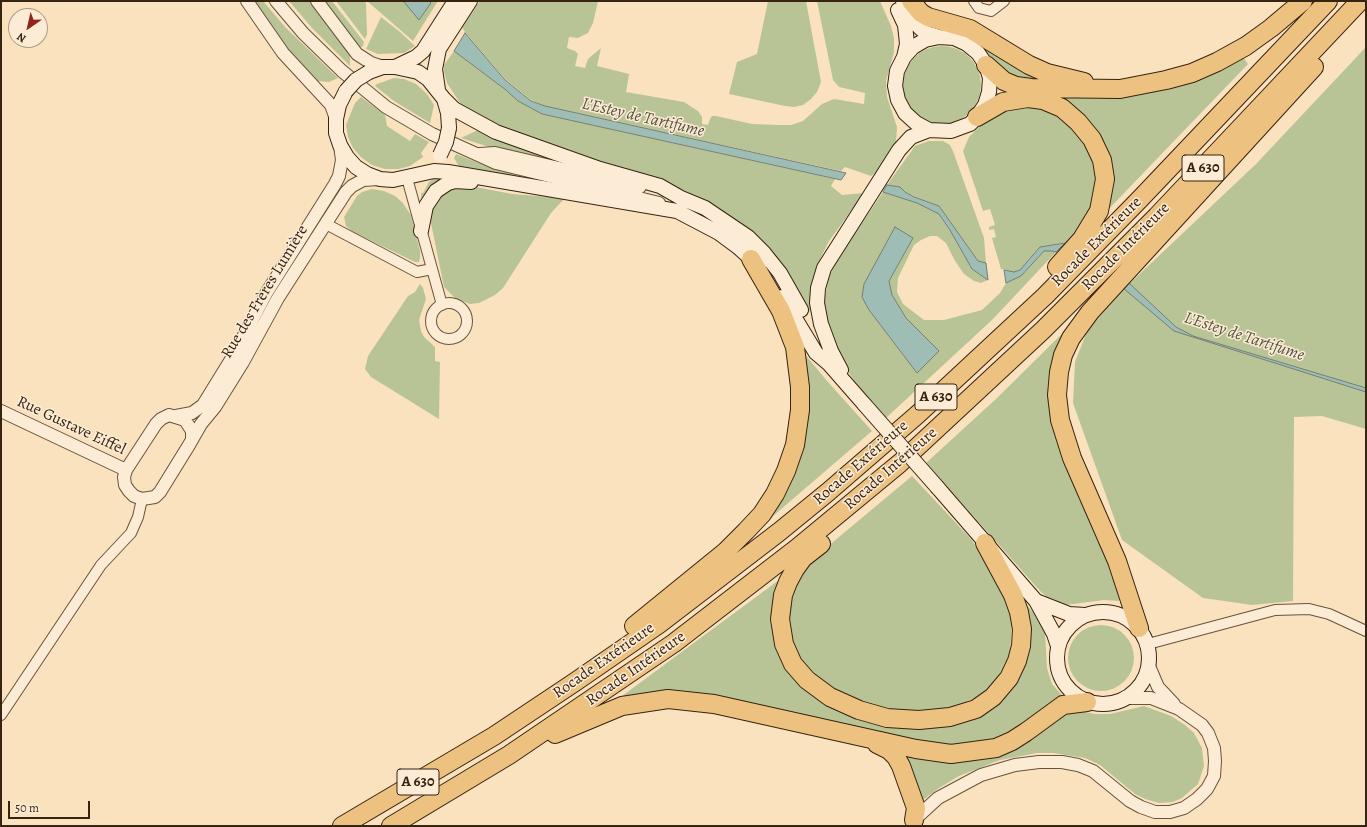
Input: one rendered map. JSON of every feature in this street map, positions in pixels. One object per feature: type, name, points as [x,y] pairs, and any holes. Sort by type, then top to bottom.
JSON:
[{"type":"highway","points":[[911,1],[921,13],[928,17],[970,29],[1026,63],[1047,73],[1084,82],[1140,85]]},
{"type":"highway","points":[[986,65],[1004,81],[1016,86],[1031,88],[1120,89],[1140,85],[1192,73],[1217,62],[1246,46],[1271,28],[1303,1]]},
{"type":"highway","name":"Rocade Extérieure","points":[[342,826],[494,736],[658,624],[779,532],[828,492],[917,415],[1045,296],[1140,200],[1328,1]]},
{"type":"highway","name":"Rocade Intérieure","points":[[391,826],[509,755],[674,643],[796,549],[900,463],[1043,330],[1158,216],[1360,1]]},
{"type":"highway","points":[[1139,628],[1117,561],[1072,458],[1060,420],[1057,394],[1059,372],[1064,355],[1071,338],[1090,312],[1305,78],[1366,3]]},
{"type":"highway","points":[[828,492],[849,462],[922,396],[1064,260],[1082,239],[1099,211],[1104,179],[1102,160],[1092,139],[1078,122],[1062,108],[1043,100],[1028,98],[1016,99],[1003,102],[977,117]]},
{"type":"highway","points":[[494,736],[568,673],[651,614],[725,552],[762,514],[775,494],[786,471],[798,433],[800,387],[799,366],[792,340],[781,311],[751,259]]},
{"type":"highway","points":[[985,543],[1013,595],[1022,629],[1021,646],[1017,661],[1009,678],[993,697],[976,709],[950,717],[919,720],[887,718],[859,710],[830,697],[807,680],[793,664],[784,644],[780,619],[783,595],[795,569],[804,558],[970,414],[1043,330]]},
{"type":"highway","points":[[509,755],[622,706],[668,699],[714,704],[939,754],[976,752],[996,748],[1012,741],[1063,705],[1087,702]]},
{"type":"highway","points":[[864,738],[889,750],[896,757],[901,766],[916,808],[912,823]]},
{"type":"main road","points":[[455,1],[423,51],[416,57],[389,67],[368,72],[356,80],[346,91],[339,105],[336,119],[336,132],[340,145],[347,157],[356,167],[367,174],[380,179],[393,180],[434,171],[448,172],[542,187],[705,208],[748,237],[764,253],[780,273],[822,348],[829,364]]},
{"type":"main road","points":[[413,176],[430,166],[440,155],[446,142],[449,128],[448,113],[441,95],[435,69],[440,49],[470,1]]},
{"type":"main road","points":[[894,1],[905,25],[907,44],[904,58],[897,71],[895,86],[898,100],[905,113],[910,118],[929,130]]},
{"type":"main road","points":[[864,404],[836,363],[821,324],[817,303],[818,288],[824,268],[899,150],[911,137],[929,130],[951,131],[965,126],[977,117],[985,106],[989,92],[990,78],[986,65],[978,53],[967,44],[954,38],[939,37],[926,33],[914,22],[903,1]]},
{"type":"main road","points":[[904,58],[919,44],[939,37]]},
{"type":"main road","points":[[389,67],[418,72],[428,79],[441,95],[459,112],[496,132],[600,169],[660,186],[679,205],[719,233],[751,259],[771,279],[816,353],[829,364],[1036,601],[1054,634],[1058,646]]},
{"type":"main road","points":[[421,232],[423,215],[431,197],[448,183],[465,181],[508,188],[542,187]]},
{"type":"main road","points":[[1036,601],[1069,614],[1085,615]]},
{"type":"main road","points":[[1100,611],[1114,613],[1128,618],[1139,628],[1148,644],[1149,666],[1142,684],[1128,698],[1115,703],[1101,705],[1087,702],[1075,696],[1065,686],[1059,674],[1056,660],[1058,646],[1063,633],[1073,622],[1085,615],[1100,611]]},
{"type":"street","points":[[247,1],[283,53],[331,105],[336,119]]},
{"type":"street","points":[[276,1],[303,33],[333,62],[386,107],[432,134],[458,147],[479,154],[495,153],[679,205]]},
{"type":"street","points":[[317,1],[357,54],[371,63],[389,67]]},
{"type":"street","points":[[974,1],[979,8],[991,11],[1004,1]]},
{"type":"street","name":"Rue des Frères Lumière","points":[[126,470],[156,424],[169,415],[176,416],[192,413],[203,405],[232,358],[267,292],[336,184],[342,160],[340,145]]},
{"type":"street","points":[[413,176],[421,232],[442,305]]},
{"type":"street","name":"Rue des Frères Lumière","points":[[142,499],[155,497],[160,492],[192,440],[231,382],[278,298],[352,186],[363,180],[380,179]]},
{"type":"street","points":[[326,224],[417,272],[432,270]]},
{"type":"street","name":"Rue Gustave Eiffel","points":[[1,411],[126,470]]},
{"type":"street","points":[[176,416],[185,420],[190,426],[192,440]]},
{"type":"street","points":[[1,715],[97,570],[131,534],[138,517],[142,499],[134,496],[125,485],[124,477],[126,470]]},
{"type":"street","points":[[1148,644],[1275,610],[1309,609],[1330,614],[1366,631]]},
{"type":"street","points":[[1149,666],[1158,687],[1179,709]]},
{"type":"street","points":[[912,823],[938,798],[981,775],[1015,765],[1039,762],[1062,762],[1078,765],[1094,771],[1130,801],[1148,809],[1170,812],[1184,808],[1197,800],[1207,789],[1214,776],[1214,748],[1208,734],[1202,724],[1179,709],[1151,698],[1128,698]]},
{"type":"green space","points":[[251,1],[263,1],[286,28],[338,78],[329,82],[318,81],[279,39]]},
{"type":"green space","points":[[289,1],[312,1],[350,53],[350,66],[312,28]]},
{"type":"green space","points":[[322,1],[332,1],[364,42],[363,46],[358,49]]},
{"type":"green space","points":[[336,1],[364,1],[366,3],[367,34],[365,39]]},
{"type":"green space","points":[[367,1],[438,1],[413,41]]},
{"type":"green space","points":[[480,1],[598,1],[593,23],[588,33],[578,38],[569,37],[567,48],[578,54],[575,66],[585,68],[588,59],[601,48],[597,66],[629,74],[626,92],[684,102],[698,111],[702,117],[702,124],[708,125],[712,116],[716,116],[752,124],[791,125],[803,121],[822,104],[834,99],[864,104],[865,93],[839,87],[833,80],[817,1],[880,1],[891,26],[894,38],[894,52],[886,81],[887,97],[897,127],[896,143],[878,171],[871,176],[845,167],[841,171],[545,106],[531,100],[505,79],[465,32],[462,27]]},
{"type":"green space","points":[[768,1],[806,1],[821,82],[817,92],[803,105],[794,107],[785,106],[729,94],[737,62],[757,54]]},
{"type":"green space","points":[[381,17],[415,46],[404,53],[378,54],[366,49]]},
{"type":"green space","points":[[928,23],[958,30],[1044,78],[1030,84],[931,31]]},
{"type":"green space","points":[[942,46],[957,49],[970,57],[978,70],[981,85],[978,100],[970,113],[957,121],[942,124],[927,121],[914,113],[906,100],[903,85],[906,70],[914,57],[927,49]]},
{"type":"green space","points":[[1366,47],[1366,429],[1322,416],[1294,417],[1293,601],[1252,605],[1203,598],[1122,540],[1073,403],[1075,362],[1092,319],[1256,164]]},
{"type":"green space","points":[[454,51],[506,90],[518,101],[542,114],[835,179],[831,186],[842,195],[864,193],[829,241],[817,265],[811,285],[810,312],[796,289],[747,229],[706,200],[657,179],[580,157],[483,121],[460,103],[447,83],[444,65]]},
{"type":"green space","points":[[1243,57],[1248,64],[1104,214],[1103,148],[1036,93],[1091,95]]},
{"type":"green space","points":[[394,78],[404,79],[416,84],[427,94],[434,105],[430,123],[394,101],[375,86]]},
{"type":"green space","points":[[361,97],[385,115],[387,126],[410,141],[415,134],[429,142],[421,153],[423,157],[410,166],[399,169],[385,169],[372,165],[362,158],[353,148],[348,137],[346,125],[355,103]]},
{"type":"green space","points":[[1018,106],[1037,107],[1059,115],[1077,131],[1089,150],[1095,170],[1095,191],[1091,210],[1084,223],[1068,242],[1040,247],[1020,270],[1014,272],[1001,269],[992,238],[996,237],[994,229],[989,230],[989,227],[995,225],[990,209],[983,211],[963,151],[969,137],[987,119],[1005,109]]},
{"type":"green space","points":[[478,130],[556,159],[564,165],[505,152],[461,138]]},
{"type":"green space","points":[[929,141],[943,141],[950,145],[953,151],[984,238],[986,263],[978,261],[939,206],[915,197],[905,192],[900,187],[887,185],[915,146]]},
{"type":"green space","points":[[456,154],[488,167],[536,181],[460,168],[454,158]]},
{"type":"green space","points":[[446,178],[422,206],[421,193],[423,193],[429,182],[433,179]]},
{"type":"green space","points":[[471,186],[512,194],[565,198],[551,213],[503,288],[495,295],[479,303],[470,304],[456,299],[444,287],[430,218],[433,202],[446,189]]},
{"type":"green space","points":[[372,189],[384,191],[395,196],[402,202],[411,215],[420,251],[419,262],[415,262],[353,232],[346,226],[344,217],[357,196],[362,192]]},
{"type":"green space","points":[[883,192],[917,203],[939,214],[950,230],[972,269],[988,280],[981,283],[974,281],[964,274],[955,261],[946,243],[937,236],[930,236],[914,245],[898,278],[897,292],[903,304],[924,320],[944,320],[982,310],[1000,293],[1006,283],[1021,276],[1044,251],[1056,252],[992,320],[886,418],[859,388],[837,353],[825,314],[825,296],[829,276],[841,254]],"holes":[[[913,238],[889,281],[892,295],[906,318],[939,351],[917,373],[869,310],[862,297]]]},
{"type":"green space","points":[[420,284],[423,288],[426,299],[419,320],[421,331],[424,337],[435,347],[435,361],[440,362],[439,419],[371,377],[365,369],[368,356],[408,296],[415,292]]},
{"type":"green space","points":[[1078,318],[1052,370],[1085,504],[1122,597],[1118,601],[1104,600],[1066,605],[1052,601],[1041,592],[926,463],[997,398]]},
{"type":"green space","points":[[797,345],[872,431],[737,547],[792,464]]},
{"type":"green space","points":[[912,476],[971,539],[1005,594],[1012,621],[1010,653],[995,683],[977,697],[951,708],[920,713],[893,712],[862,704],[833,691],[808,672],[795,656],[787,610],[801,572],[815,557]]},
{"type":"green space","points":[[779,580],[775,638],[834,708],[949,723],[1016,674],[1014,590],[1037,617],[1045,632],[1047,668],[1052,684],[1066,700],[1005,741],[945,750],[743,705],[618,699]]},
{"type":"green space","points":[[1101,625],[1114,627],[1129,640],[1132,645],[1134,658],[1132,671],[1119,686],[1114,689],[1101,691],[1088,689],[1073,676],[1070,671],[1068,658],[1070,645],[1083,630],[1088,627]]},
{"type":"green space","points":[[1144,706],[1171,716],[1185,725],[1194,733],[1202,748],[1204,766],[1198,784],[1182,798],[1173,802],[1159,803],[1135,794],[1100,765],[1085,758],[1053,753],[1037,753],[1000,760],[959,776],[939,788],[919,803],[895,750],[949,758],[1060,711],[1076,710],[1095,714],[1110,714]]},
{"type":"water","points":[[429,1],[431,3],[419,20],[404,2]]},
{"type":"water","points":[[465,33],[505,80],[531,101],[545,106],[846,173],[841,180],[542,114],[518,101],[506,90],[454,51]]},
{"type":"water","points":[[887,185],[900,187],[914,197],[939,206],[978,261],[986,263],[988,280],[972,269],[950,230],[939,214],[917,203],[883,192]]},
{"type":"water","points":[[895,227],[913,238],[889,281],[892,295],[906,318],[939,351],[917,373],[869,310],[862,297],[864,284]]},
{"type":"water","points":[[1065,243],[1056,252],[1044,251],[1021,276],[1006,283],[1004,270],[1014,272],[1020,270],[1040,247]]},
{"type":"water","points":[[1129,283],[1176,327],[1193,336],[1366,388],[1366,392],[1174,331],[1123,288]]},
{"type":"water label","name":"L'Estey de Tartifume","points":[[643,118]]},
{"type":"water label","name":"L'Estey de Tartifume","points":[[1244,337]]}]
